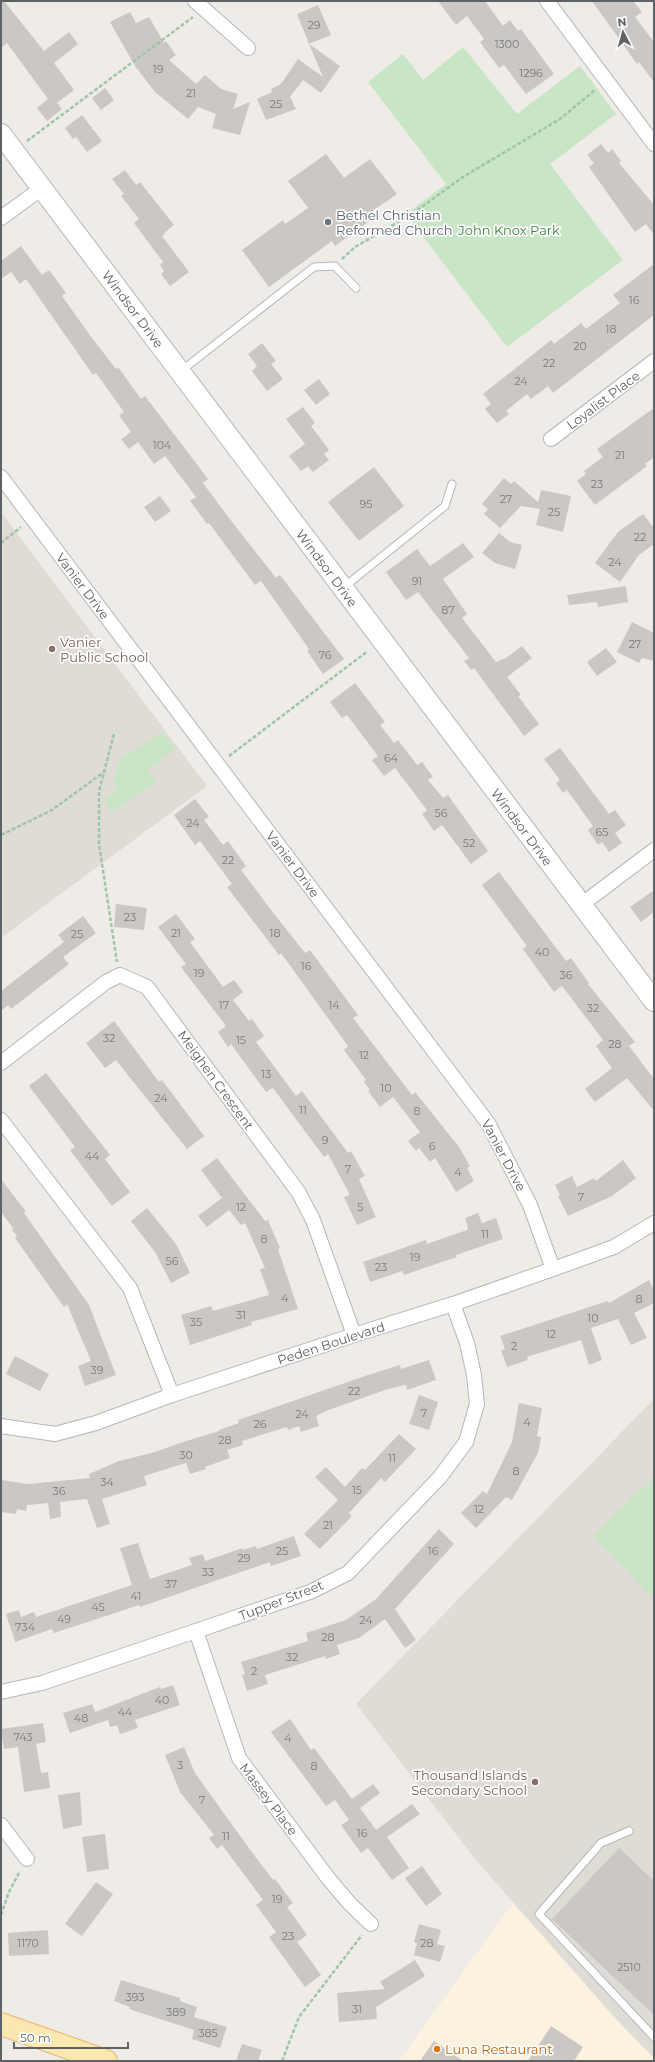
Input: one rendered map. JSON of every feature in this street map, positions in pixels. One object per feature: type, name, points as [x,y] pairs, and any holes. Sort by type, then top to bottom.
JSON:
[{"type":"main road","points":[[1,2024],[106,2061]]},
{"type":"street","points":[[547,1],[654,144]]},
{"type":"street","points":[[199,5],[248,48]]},
{"type":"street","name":"Windsor Drive","points":[[1,134],[654,1001]]},
{"type":"street","points":[[1,218],[42,188]]},
{"type":"street","name":"Loyalist Place","points":[[551,439],[654,361]]},
{"type":"street","name":"Vanier Drive","points":[[1,477],[488,1123],[530,1205],[553,1269]]},
{"type":"street","points":[[581,905],[654,850]]},
{"type":"street","points":[[1,1063],[106,982],[120,975]]},
{"type":"street","name":"Meighen Crescent","points":[[120,975],[147,987],[299,1193],[313,1220],[354,1335]]},
{"type":"street","points":[[1,1120],[130,1288],[172,1395]]},
{"type":"street","name":"Peden Boulevard","points":[[1,1426],[55,1434],[96,1423],[172,1395],[453,1304],[553,1269],[614,1247],[654,1223]]},
{"type":"street","name":"Tupper Street","points":[[1,1692],[42,1683],[310,1592],[348,1573],[440,1477],[466,1442],[477,1404],[474,1375],[467,1342],[453,1304]]},
{"type":"street","name":"Massey Place","points":[[196,1631],[239,1758],[328,1878],[350,1904],[371,1924]]},
{"type":"street","points":[[1,1825],[27,1859]]},
{"type":"lane","points":[[180,372],[314,267],[335,266],[356,288]]},
{"type":"lane","points":[[342,588],[445,506],[452,484]]},
{"type":"lane","points":[[629,1831],[601,1843],[539,1914],[654,2038]]},
{"type":"path","points":[[14,151],[199,5]]},
{"type":"path","points":[[335,266],[355,247],[412,214],[500,153],[560,119],[607,81]]},
{"type":"path","points":[[1,543],[32,518]]},
{"type":"path","points":[[218,764],[382,641]]},
{"type":"path","points":[[114,734],[99,791],[99,844],[114,952],[120,975]]},
{"type":"path","points":[[1,835],[52,810],[104,772]]},
{"type":"path","points":[[1,1915],[9,1892],[27,1859]]},
{"type":"path","points":[[282,2061],[299,2017],[371,1924]]},
{"type":"shaded area","name":"Vanier Public School","points":[[1,512],[207,786],[1,938]]},
{"type":"shaded area","name":"Thousand Islands Secondary School","points":[[654,1399],[654,2058],[616,2019],[475,1859],[356,1704]]},
{"type":"shaded area","points":[[513,1903],[616,2019],[654,2058],[654,2061],[399,2061]]},
{"type":"green space","name":"John Knox Park","points":[[463,47],[517,114],[580,66],[616,114],[550,164],[623,260],[507,347],[406,214],[446,184],[368,82],[403,54],[423,80]]},
{"type":"green space","points":[[162,733],[175,749],[147,770],[156,783],[111,812],[104,798],[118,790],[113,781],[121,758]]},
{"type":"green space","points":[[654,1477],[654,1599],[593,1536]]},
{"type":"building","points":[[1,1],[4,1],[44,51],[69,32],[78,44],[54,63],[74,90],[57,103],[62,109],[47,121],[37,108],[48,99],[7,43],[1,48]]},
{"type":"building","points":[[438,1],[485,1],[503,26],[510,20],[518,31],[521,29],[554,74],[526,94],[504,65],[499,68],[480,42],[484,39],[467,16],[456,25]]},
{"type":"building","points":[[592,1],[633,1],[642,12],[635,17],[654,42],[654,82],[639,62],[637,64]]},
{"type":"building","points":[[318,5],[331,35],[309,44],[297,14]]},
{"type":"building","points":[[130,12],[136,23],[149,17],[164,43],[166,41],[176,55],[169,60],[196,84],[205,75],[221,89],[238,94],[233,109],[250,102],[240,135],[212,128],[216,114],[198,107],[188,119],[155,92],[135,66],[110,22]]},
{"type":"building","points":[[309,44],[340,66],[321,93],[303,80],[290,97],[296,109],[266,120],[257,99],[272,92],[271,89],[281,84],[298,59],[323,77]]},
{"type":"building","points":[[105,88],[114,100],[101,110],[92,98]]},
{"type":"building","points":[[82,115],[102,141],[87,152],[76,137],[73,139],[65,128]]},
{"type":"building","points":[[601,144],[608,153],[612,149],[621,161],[619,163],[654,205],[654,235],[646,224],[635,232],[589,167],[594,163],[587,155]]},
{"type":"building","name":"Bethel Christian Reformed Church","points":[[326,154],[344,178],[370,159],[397,194],[371,212],[375,217],[335,246],[332,241],[269,287],[242,250],[283,220],[285,224],[308,208],[288,181]]},
{"type":"building","points":[[125,170],[136,185],[140,182],[174,225],[162,236],[189,272],[170,286],[161,274],[164,271],[160,265],[163,262],[134,223],[139,219],[121,196],[124,194],[112,179]]},
{"type":"building","points":[[21,246],[42,275],[49,270],[66,293],[62,296],[92,338],[116,369],[118,367],[141,399],[145,396],[208,479],[203,483],[229,518],[276,578],[280,575],[344,659],[323,674],[307,651],[309,649],[261,581],[255,585],[209,523],[207,524],[190,501],[196,497],[165,456],[154,464],[138,442],[129,449],[121,439],[131,432],[119,415],[124,412],[96,373],[93,375],[26,279],[20,284],[11,272],[1,279],[1,261]]},
{"type":"building","points":[[654,264],[654,315],[553,393],[548,386],[531,399],[527,394],[506,411],[509,414],[497,423],[485,409],[491,404],[483,394],[551,340],[554,344],[581,323],[586,329],[620,303],[613,295]]},
{"type":"building","points":[[262,343],[276,361],[271,364],[283,379],[267,391],[252,371],[257,366],[248,354]]},
{"type":"building","points":[[319,379],[330,394],[316,405],[304,390]]},
{"type":"building","points":[[303,407],[315,423],[311,426],[329,450],[324,454],[329,460],[313,472],[308,466],[301,471],[289,456],[305,444],[286,419]]},
{"type":"building","points":[[654,408],[654,457],[645,464],[647,466],[595,505],[577,481],[586,474],[584,471],[603,457],[597,449]]},
{"type":"building","points":[[374,467],[404,506],[359,541],[328,502]]},
{"type":"building","points":[[504,478],[511,484],[514,481],[538,502],[541,490],[571,496],[563,532],[536,525],[540,509],[521,506],[500,528],[484,514],[488,509],[482,504]]},
{"type":"building","points":[[160,496],[171,511],[155,522],[144,507]]},
{"type":"building","points":[[643,514],[654,528],[654,544],[639,555],[620,582],[595,563],[618,532]]},
{"type":"building","points":[[499,533],[510,542],[522,545],[515,569],[495,563],[482,553]]},
{"type":"building","points":[[463,543],[474,557],[443,579],[467,614],[462,618],[496,662],[506,658],[522,646],[532,658],[507,677],[521,695],[518,696],[539,724],[524,736],[474,668],[471,670],[464,661],[469,658],[418,592],[406,600],[386,572],[417,549],[430,566]]},
{"type":"building","points":[[626,586],[628,602],[598,607],[597,602],[569,605],[567,595]]},
{"type":"building","points":[[632,622],[654,633],[654,661],[642,658],[639,663],[617,652]]},
{"type":"building","points":[[606,648],[617,662],[597,676],[587,662]]},
{"type":"building","points":[[355,683],[385,722],[380,725],[394,743],[398,740],[417,765],[422,762],[433,777],[428,780],[443,798],[448,795],[488,851],[471,864],[442,825],[434,831],[422,814],[427,810],[395,768],[384,776],[372,760],[378,756],[347,715],[342,718],[330,702]]},
{"type":"building","points":[[560,748],[609,814],[615,810],[626,825],[615,833],[622,843],[609,852],[602,842],[598,845],[588,830],[593,826],[567,790],[563,793],[556,783],[560,780],[544,759]]},
{"type":"building","points":[[195,799],[209,817],[204,820],[223,845],[228,841],[246,866],[241,870],[271,910],[305,953],[310,950],[358,1015],[353,1018],[412,1095],[415,1092],[459,1147],[470,1166],[467,1168],[474,1181],[456,1192],[435,1158],[430,1162],[419,1148],[416,1151],[408,1141],[420,1132],[393,1097],[380,1107],[368,1091],[370,1090],[364,1082],[366,1080],[344,1050],[348,1046],[281,953],[279,955],[227,887],[232,884],[200,841],[195,845],[174,815]]},
{"type":"building","points":[[499,872],[566,961],[571,958],[589,983],[588,984],[635,1042],[629,1046],[654,1079],[654,1111],[627,1078],[595,1102],[585,1089],[612,1068],[596,1046],[603,1040],[562,986],[554,992],[523,949],[527,946],[482,885]]},
{"type":"building","points":[[654,890],[654,912],[641,922],[630,907]]},
{"type":"building","points":[[116,904],[147,908],[144,930],[114,927]]},
{"type":"building","points":[[176,914],[195,939],[190,942],[223,987],[234,980],[243,992],[233,1000],[249,1021],[252,1019],[264,1036],[256,1042],[296,1096],[302,1091],[348,1153],[351,1151],[365,1176],[359,1179],[376,1217],[357,1225],[344,1197],[350,1195],[328,1154],[324,1157],[273,1088],[266,1092],[231,1044],[228,1047],[218,1032],[226,1026],[181,967],[186,964],[158,927]]},
{"type":"building","points":[[83,916],[96,933],[63,957],[69,964],[11,1009],[8,1005],[1,1011],[1,991],[64,942],[58,935]]},
{"type":"building","points":[[114,1021],[159,1082],[162,1080],[204,1136],[187,1149],[116,1060],[105,1068],[86,1043]]},
{"type":"building","points":[[46,1073],[110,1155],[105,1159],[130,1192],[112,1206],[70,1150],[75,1147],[29,1086]]},
{"type":"building","points":[[217,1158],[265,1221],[268,1220],[280,1248],[278,1249],[298,1309],[251,1322],[252,1325],[190,1345],[181,1315],[211,1306],[213,1311],[269,1295],[260,1269],[265,1268],[245,1223],[241,1225],[229,1210],[207,1227],[198,1216],[222,1198],[201,1170]]},
{"type":"building","points":[[623,1160],[636,1178],[612,1196],[568,1216],[558,1196],[560,1195],[555,1185],[572,1176],[577,1187],[594,1178],[596,1181]]},
{"type":"building","points":[[1,1179],[26,1212],[24,1213],[89,1305],[116,1375],[85,1386],[78,1366],[91,1361],[67,1304],[64,1307],[15,1238],[17,1236],[12,1230],[13,1228],[1,1212]]},
{"type":"building","points":[[147,1208],[176,1244],[190,1273],[171,1283],[155,1252],[131,1221]]},
{"type":"building","points":[[478,1213],[482,1223],[496,1218],[503,1239],[404,1275],[402,1271],[370,1282],[363,1262],[426,1240],[427,1244],[467,1230],[468,1228],[465,1218]]},
{"type":"building","points":[[649,1280],[654,1290],[654,1303],[634,1313],[647,1338],[631,1345],[618,1319],[591,1328],[602,1360],[589,1365],[581,1340],[527,1357],[528,1360],[507,1367],[501,1350],[505,1349],[500,1336],[608,1301],[609,1303]]},
{"type":"building","points":[[15,1356],[49,1374],[40,1391],[6,1374]]},
{"type":"building","points":[[429,1360],[436,1380],[407,1390],[406,1385],[388,1389],[326,1411],[316,1416],[319,1426],[301,1432],[299,1426],[288,1430],[287,1427],[242,1441],[243,1445],[227,1450],[230,1458],[205,1467],[206,1469],[190,1474],[186,1463],[144,1476],[147,1485],[102,1499],[110,1524],[97,1528],[87,1499],[60,1502],[61,1517],[50,1519],[48,1503],[27,1505],[26,1511],[17,1509],[16,1514],[1,1512],[2,1480],[28,1484],[90,1478],[89,1474],[119,1461],[155,1452],[219,1431],[239,1423],[238,1420],[365,1376],[400,1365],[401,1369]]},
{"type":"building","points":[[419,1395],[438,1402],[429,1430],[409,1424]]},
{"type":"building","points":[[519,1403],[542,1408],[537,1436],[541,1437],[538,1453],[512,1500],[506,1497],[476,1528],[461,1513],[483,1491],[487,1494],[512,1442]]},
{"type":"building","points":[[399,1434],[416,1449],[385,1482],[381,1478],[349,1513],[352,1516],[320,1549],[304,1534],[338,1500],[315,1477],[326,1467],[345,1487],[362,1468],[365,1470]]},
{"type":"building","points":[[439,1529],[454,1544],[395,1609],[416,1640],[405,1648],[385,1619],[359,1638],[337,1645],[340,1654],[326,1659],[325,1656],[265,1675],[268,1684],[247,1691],[242,1675],[245,1674],[241,1662],[308,1641],[306,1633],[346,1620],[376,1599]]},
{"type":"building","points":[[294,1536],[301,1556],[271,1566],[270,1562],[140,1607],[139,1605],[54,1633],[52,1629],[15,1642],[6,1614],[19,1610],[21,1617],[34,1612],[36,1617],[132,1585],[120,1548],[138,1543],[150,1579],[192,1565],[189,1558],[203,1554],[205,1561],[243,1548],[243,1550],[256,1546],[257,1549]]},
{"type":"building","points":[[173,1685],[180,1705],[135,1720],[138,1728],[120,1734],[117,1725],[110,1727],[108,1720],[70,1733],[63,1713],[92,1704],[95,1712],[160,1687],[161,1689]]},
{"type":"building","points":[[290,1719],[311,1750],[314,1748],[352,1799],[373,1784],[380,1793],[360,1808],[376,1830],[412,1804],[420,1814],[387,1837],[409,1868],[392,1880],[368,1848],[361,1853],[341,1825],[349,1820],[335,1800],[326,1806],[271,1732]]},
{"type":"building","points":[[43,1723],[46,1742],[36,1744],[41,1773],[48,1772],[50,1788],[24,1792],[18,1747],[4,1749],[1,1729]]},
{"type":"building","points":[[184,1747],[195,1773],[251,1851],[293,1903],[287,1907],[307,1935],[297,1942],[321,1975],[305,1987],[269,1937],[276,1932],[256,1905],[263,1900],[222,1845],[217,1849],[209,1838],[214,1835],[180,1792],[165,1755]]},
{"type":"building","points":[[80,1792],[82,1825],[63,1829],[58,1795]]},
{"type":"building","points":[[105,1834],[109,1869],[87,1872],[82,1837]]},
{"type":"building","points":[[619,1848],[654,1881],[654,2015],[552,1919]]},
{"type":"building","points":[[422,1866],[442,1894],[426,1906],[405,1878]]},
{"type":"building","points":[[96,1882],[113,1894],[82,1936],[65,1924]]},
{"type":"building","points":[[419,1924],[441,1930],[437,1944],[445,1946],[440,1962],[414,1955],[417,1943],[414,1942]]},
{"type":"building","points":[[48,1930],[49,1954],[9,1956],[8,1933]]},
{"type":"building","points":[[415,1960],[425,1976],[376,2007],[377,2019],[339,2022],[337,1993],[385,1989],[380,1982]]},
{"type":"building","points":[[121,1980],[180,1998],[180,2001],[197,2007],[194,2017],[227,2027],[220,2048],[192,2039],[194,2030],[129,2009],[130,2007],[114,2001]]},
{"type":"building","points":[[551,2026],[583,2047],[574,2061],[528,2061]]},
{"type":"building","name":"Luna Restaurant","points":[[434,2041],[463,2061],[420,2061]]},
{"type":"building","points":[[242,2044],[262,2050],[258,2061],[236,2061]]},
{"type":"place","name":"Bethel Christian Reformed Church","points":[[328,222]]},
{"type":"place","name":"Vanier Public School","points":[[52,649]]},
{"type":"place","name":"Thousand Islands Secondary School","points":[[535,1782]]},
{"type":"place","name":"Luna Restaurant","points":[[437,2049]]}]
